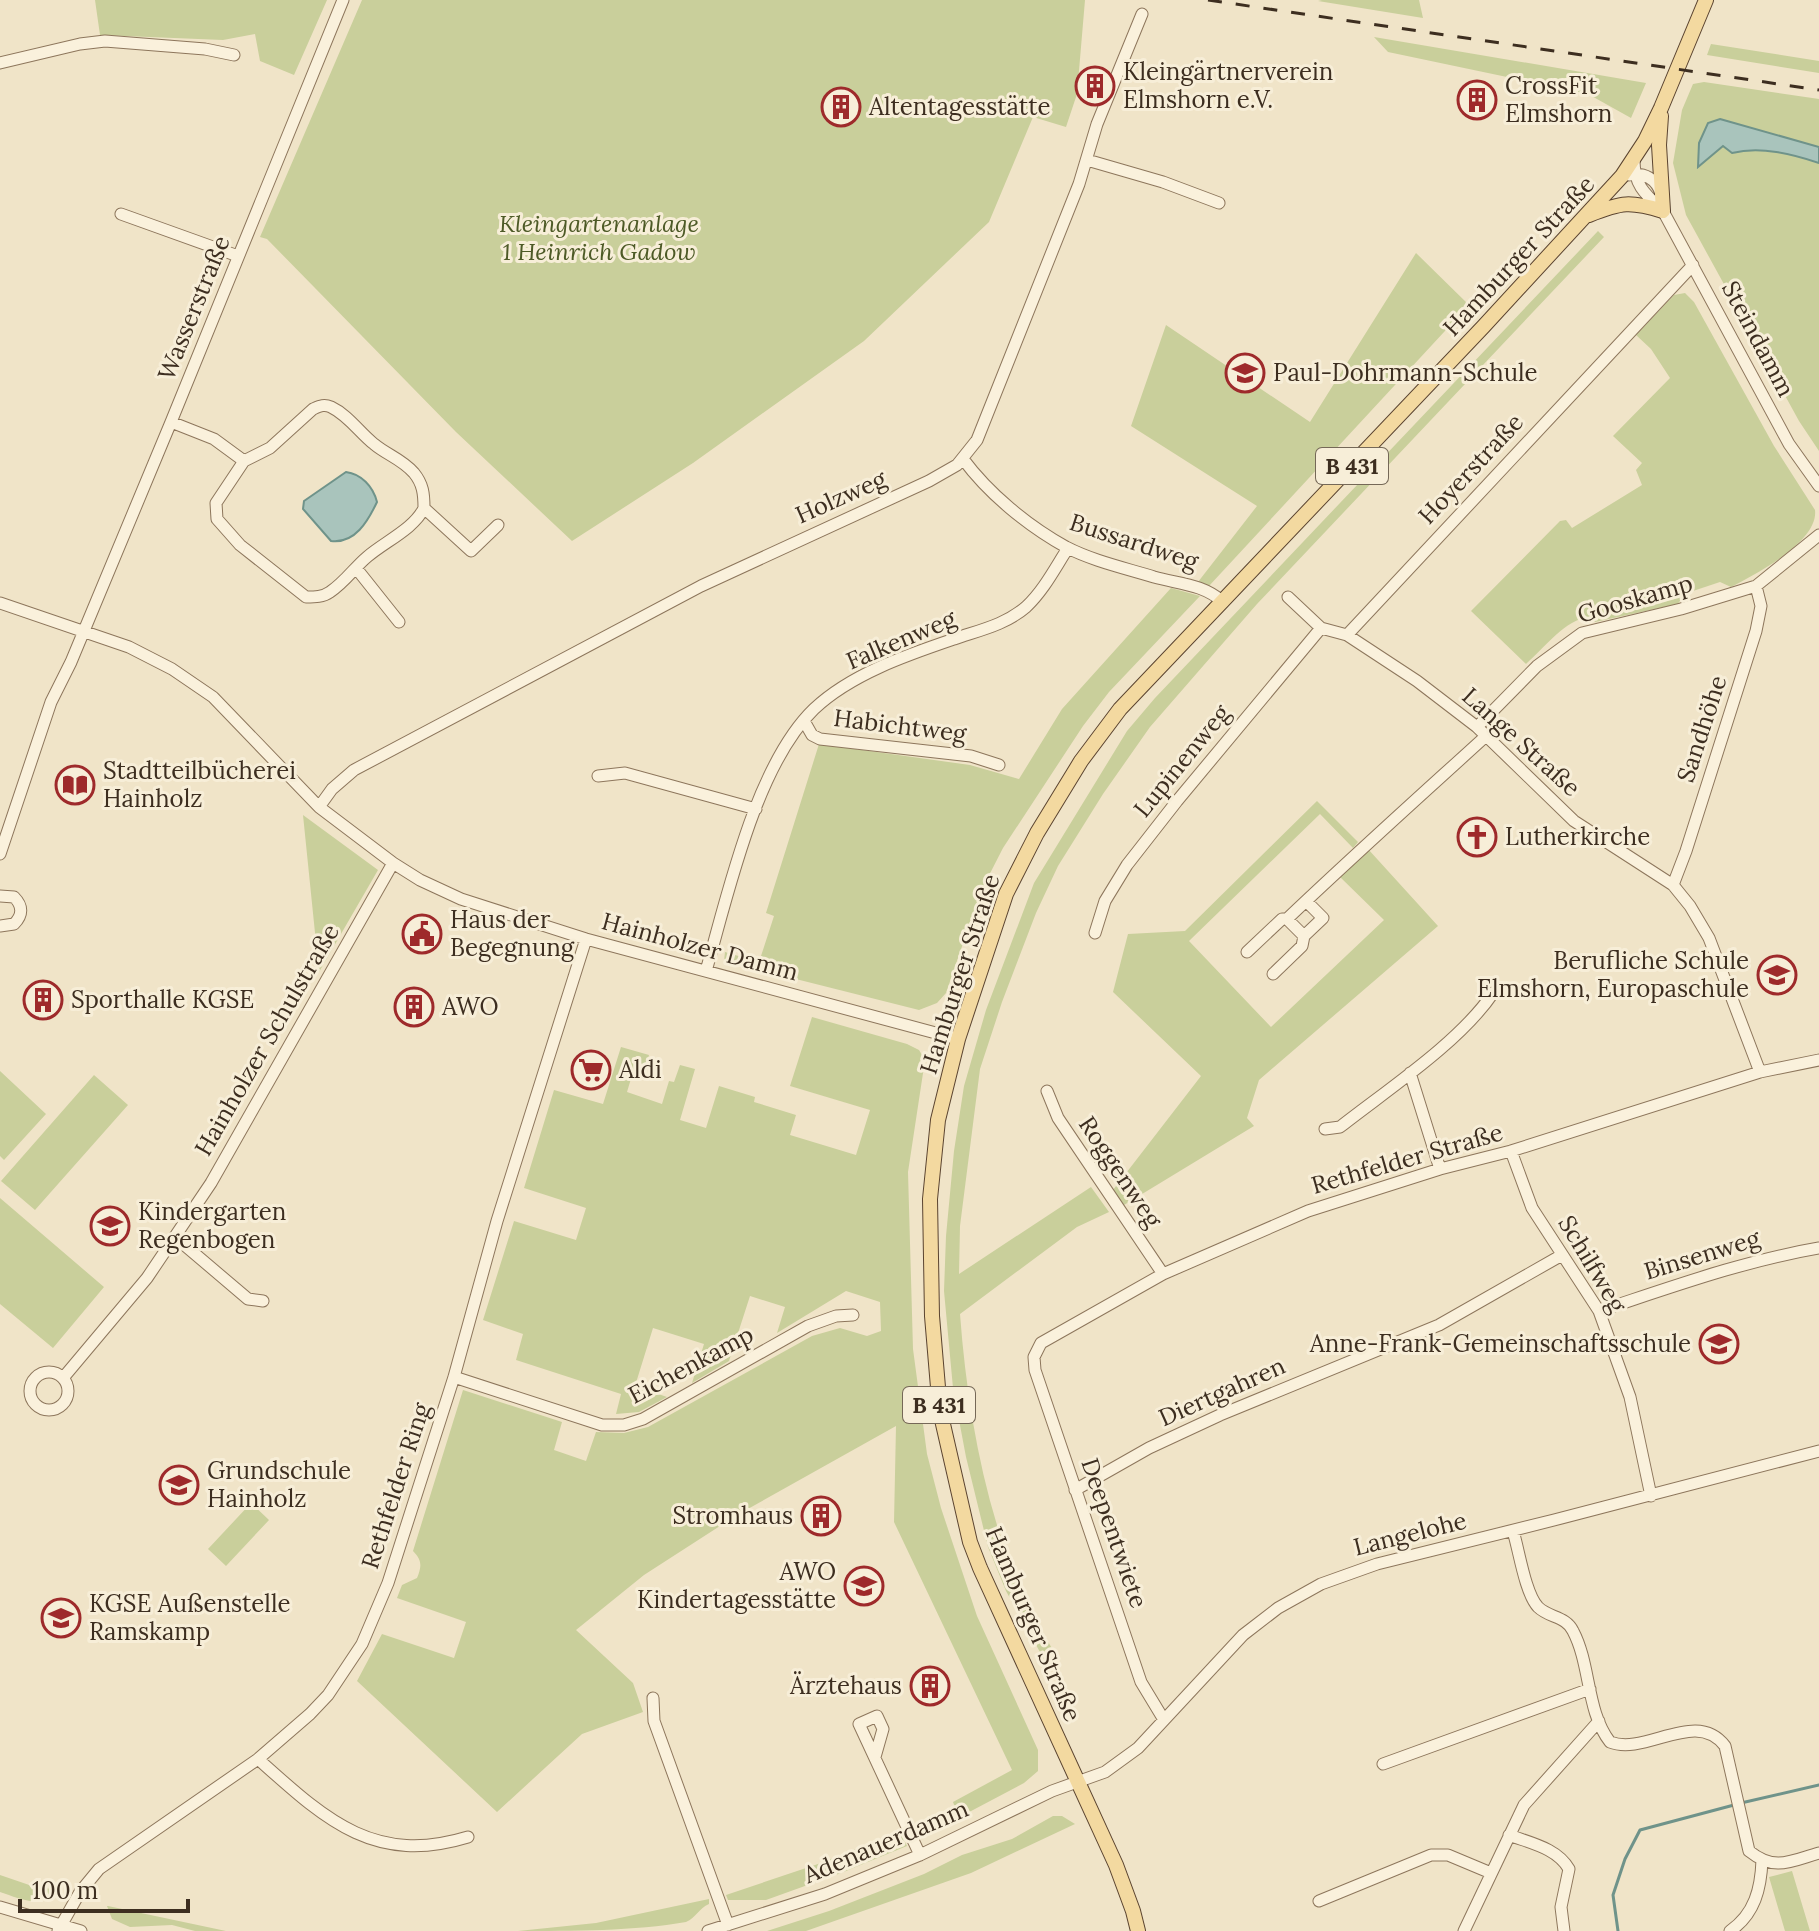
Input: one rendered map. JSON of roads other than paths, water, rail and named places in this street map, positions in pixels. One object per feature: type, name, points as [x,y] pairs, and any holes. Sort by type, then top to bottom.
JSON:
[{"type":"main road","name":"Hamburger Straße","points":[[1138,1931],[1116,1865],[980,1568],[970,1542],[943,1433],[932,1316],[930,1199],[938,1120],[958,1039],[1006,894],[1037,833],[1081,761],[1139,689],[1630,170],[1661,108],[1706,0]]},
{"type":"main road","points":[[1588,215],[1616,205],[1636,203],[1663,211],[1659,145],[1661,108]]},
{"type":"street","name":"Wasserstraße","points":[[0,854],[51,702],[171,422],[343,0]]},
{"type":"street","name":"Holzweg","points":[[319,807],[332,789],[354,770],[701,586],[929,481],[957,465],[977,440],[1142,14]]},
{"type":"street","points":[[0,63],[105,41],[205,49],[234,55]]},
{"type":"street","points":[[1087,160],[1163,182],[1219,203]]},
{"type":"street","name":"Steindamm","points":[[1630,170],[1653,179],[1661,190],[1663,211],[1789,444],[1819,486]]},
{"type":"street","points":[[121,214],[238,256]]},
{"type":"street","name":"Hoyerstraße","points":[[1347,635],[1693,265]]},
{"type":"street","points":[[325,405],[340,412],[372,443],[397,457],[413,472],[422,488],[424,508],[416,520],[364,559],[333,590],[323,596],[306,597],[240,545],[219,524],[215,511],[223,491],[244,461],[270,448],[313,409],[325,405]]},
{"type":"street","points":[[171,422],[214,439],[244,461]]},
{"type":"street","name":"Bussardweg","points":[[963,459],[986,486],[1042,532],[1068,548],[1165,580],[1203,588],[1223,602]]},
{"type":"street","points":[[424,508],[471,551],[498,525]]},
{"type":"street","name":"Gooskamp","points":[[1247,952],[1282,919],[1287,919],[1481,731],[1537,666],[1563,644],[1582,633],[1681,609],[1756,586],[1819,535]]},
{"type":"street","name":"Falkenweg","points":[[706,971],[770,773],[804,721],[827,699],[882,667],[1007,621],[1034,598],[1068,548]]},
{"type":"street","points":[[356,568],[399,622]]},
{"type":"street","name":"Sandhöhe","points":[[1673,885],[1756,631],[1761,606],[1756,586]]},
{"type":"street","name":"Lange Straße","points":[[1288,597],[1321,628],[1347,635],[1417,681],[1481,731],[1574,821],[1673,885],[1709,938],[1760,1072]]},
{"type":"street","name":"Hainholzer Damm","points":[[0,603],[156,658],[213,697],[319,807],[393,863],[461,899],[586,939],[958,1039]]},
{"type":"street","name":"Lupinenweg","points":[[1095,933],[1105,901],[1127,865],[1321,628]]},
{"type":"street","name":"Habichtweg","points":[[804,721],[812,735],[820,739],[971,756],[999,765]]},
{"type":"street","points":[[598,776],[625,773],[756,809]]},
{"type":"street","name":"Hainholzer Schulstraße","points":[[63,1378],[147,1278],[175,1237],[228,1154],[393,863]]},
{"type":"street","points":[[0,896],[14,897],[19,902],[21,914],[14,924],[0,926]]},
{"type":"street","points":[[1273,974],[1302,946],[1304,936],[1323,918],[1306,901]]},
{"type":"street","points":[[1287,919],[1304,936]]},
{"type":"street","name":"Rethfelder Ring","points":[[59,1928],[80,1892],[99,1869],[258,1759],[328,1695],[362,1644],[388,1583],[454,1377],[503,1201],[586,939]]},
{"type":"street","points":[[1325,1129],[1340,1127],[1410,1073],[1479,1013],[1493,993]]},
{"type":"street","name":"Rethfelder Straße","points":[[1034,1357],[1041,1343],[1163,1274],[1308,1211],[1760,1072],[1819,1060]]},
{"type":"street","points":[[1410,1073],[1440,1169]]},
{"type":"street","name":"Roggenweg","points":[[1047,1091],[1058,1118],[1163,1274]]},
{"type":"street","name":"Schilfweg","points":[[1511,1151],[1532,1208],[1599,1311],[1630,1397],[1651,1496]]},
{"type":"street","points":[[175,1237],[248,1299],[263,1301]]},
{"type":"street","name":"Binsenweg","points":[[1599,1311],[1702,1276],[1775,1256],[1819,1248]]},
{"type":"street","name":"Diertgahren","points":[[1075,1490],[1149,1448],[1220,1415],[1427,1331],[1562,1255]]},
{"type":"street","name":"Eichenkamp","points":[[454,1377],[602,1425],[624,1425],[643,1419],[808,1326],[836,1316],[853,1315]]},
{"type":"street","name":"Deepentwiete","points":[[1034,1357],[1035,1370],[1141,1682],[1164,1720]]},
{"type":"street","name":"Langelohe","points":[[1077,1781],[1105,1772],[1138,1748],[1243,1635],[1302,1593],[1377,1564],[1819,1451]]},
{"type":"street","points":[[1513,1531],[1535,1604],[1548,1614],[1562,1619],[1575,1633],[1599,1721],[1610,1742],[1617,1745],[1690,1731],[1719,1738],[1725,1746],[1749,1851],[1762,1860],[1779,1865],[1819,1853]]},
{"type":"street","points":[[1383,1764],[1590,1689]]},
{"type":"street","points":[[653,1698],[654,1721],[728,1925]]},
{"type":"street","points":[[1464,1931],[1524,1805],[1599,1721]]},
{"type":"street","points":[[875,1757],[920,1855]]},
{"type":"street","points":[[258,1759],[335,1823],[371,1840],[400,1845],[444,1845],[468,1837]]},
{"type":"street","name":"Adenauerdamm","points":[[708,1931],[825,1894],[920,1855],[1077,1781]]},
{"type":"street","points":[[1509,1835],[1563,1859],[1569,1869],[1561,1907],[1564,1931]]},
{"type":"street","points":[[1319,1901],[1431,1855],[1448,1855],[1491,1873]]},
{"type":"street","points":[[1730,1931],[1748,1914],[1756,1898],[1762,1881],[1762,1860]]},
{"type":"street","points":[[0,1907],[59,1928],[81,1931]]},
{"type":"water","points":[[1720,119],[1819,147],[1819,163],[1765,151],[1732,153],[1723,146],[1698,167],[1699,143],[1708,123]]},
{"type":"water","points":[[346,472],[366,482],[377,502],[360,530],[347,539],[331,541],[303,509],[304,501]]},
{"type":"waterway","points":[[1741,1803],[1819,1785]]},
{"type":"waterway","points":[[1618,1931],[1613,1895],[1625,1859],[1640,1830],[1734,1805]]},
{"type":"railway","points":[[1208,0],[1819,90]]},
{"type":"place","name":"Kleingärtnerverein Elmshorn e.V.","points":[[1095,86]]},
{"type":"place","name":"CrossFit Elmshorn","points":[[1477,100]]},
{"type":"place","name":"Altentagesstätte","points":[[841,107]]},
{"type":"place","name":"Paul-Dohrmann-Schule","points":[[1245,373]]},
{"type":"place","name":"Stadtteilbücherei Hainholz","points":[[75,785]]},
{"type":"place","name":"Lutherkirche","points":[[1477,837]]},
{"type":"place","name":"Haus der Begegnung","points":[[422,934]]},
{"type":"place","name":"Berufliche Schule Elmshorn, Europaschule","points":[[1777,975]]},
{"type":"place","name":"Sporthalle KGSE","points":[[43,1000]]},
{"type":"place","name":"AWO","points":[[414,1007]]},
{"type":"place","name":"Aldi","points":[[591,1070]]},
{"type":"place","name":"Kindergarten Regenbogen","points":[[110,1226]]},
{"type":"place","name":"Anne-Frank-Gemeinschaftsschule","points":[[1719,1344]]},
{"type":"place","name":"Grundschule Hainholz","points":[[179,1485]]},
{"type":"place","name":"Stromhaus","points":[[821,1516]]},
{"type":"place","name":"AWO Kindertagesstätte","points":[[864,1586]]},
{"type":"place","name":"KGSE Außenstelle Ramskamp","points":[[61,1618]]},
{"type":"place","name":"Ärztehaus","points":[[930,1686]]},
{"type":"park label","name":"Kleingartenanlage 1 Heinrich Gadow","points":[[599,238]]}]
